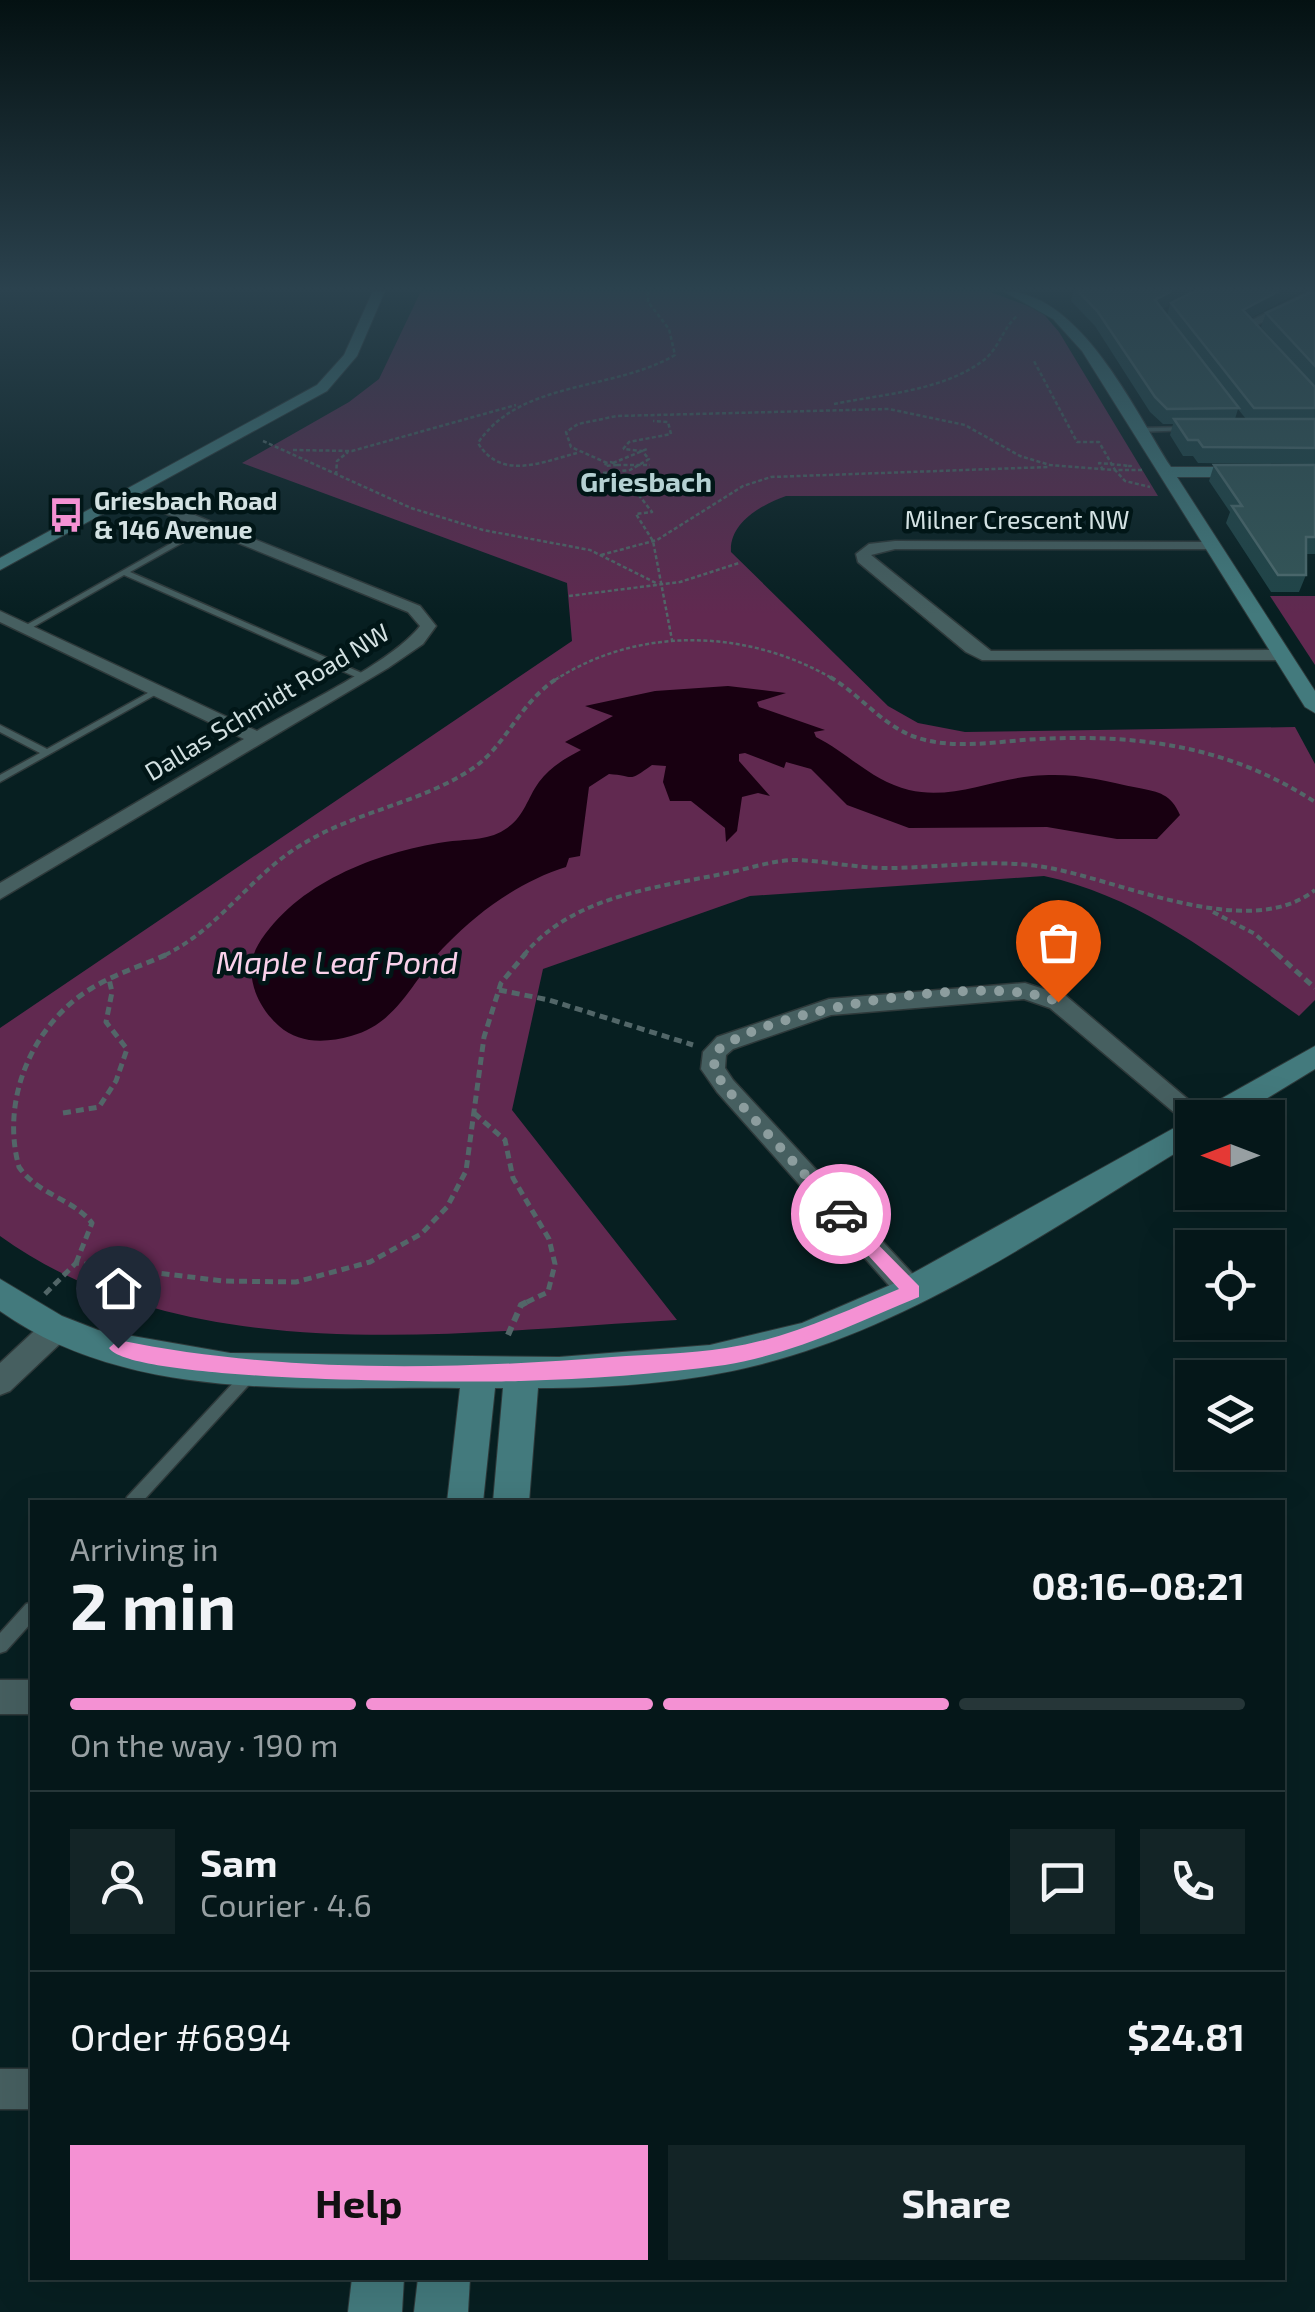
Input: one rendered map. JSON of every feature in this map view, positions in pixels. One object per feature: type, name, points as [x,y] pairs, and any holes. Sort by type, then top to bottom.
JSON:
[{"type":"street","points":[[0,565],[306,399]]},
{"type":"street","points":[[1118,399],[1315,706]]},
{"type":"street","points":[[1168,476],[1315,472]]},
{"type":"street","points":[[1168,476],[1315,480]]},
{"type":"street","name":"Dallas Schmidt Road NW","points":[[0,892],[361,676],[417,641],[428,626],[414,609],[130,494]]},
{"type":"street","name":"Milner Crescent NW","points":[[1212,545],[894,545],[874,547],[863,554],[972,648],[988,656],[1282,655]]},
{"type":"street","points":[[0,616],[257,738]]},
{"type":"street","points":[[912,1292],[724,1086],[714,1069],[715,1052],[745,1035],[829,1007],[876,999],[1025,991],[1058,1002],[1176,1100]]},
{"type":"street","points":[[1242,1100],[1315,1056]]},
{"type":"street","points":[[0,1293],[56,1329],[178,1360],[256,1369],[522,1373],[727,1356],[804,1337],[912,1292],[1175,1138]]},
{"type":"street","points":[[0,1382],[56,1329]]},
{"type":"street","points":[[465,1500],[479,1372]]},
{"type":"street","points":[[511,1500],[522,1373]]},
{"type":"street","points":[[0,1696],[30,1697]]},
{"type":"street","points":[[0,2089],[30,2089]]},
{"type":"street","points":[[374,2312],[378,2280]]},
{"type":"street","points":[[440,2312],[444,2280]]},
{"type":"lane","points":[[1138,430],[1192,429]]},
{"type":"lane","points":[[25,628],[207,525]]},
{"type":"lane","points":[[124,572],[361,676]]},
{"type":"lane","points":[[0,780],[158,691]]},
{"type":"lane","points":[[0,728],[47,754]]},
{"type":"lane","points":[[134,1500],[256,1369]]},
{"type":"lane","points":[[0,1645],[30,1612]]},
{"type":"path","points":[[336,477],[338,459],[355,450],[541,399]]},
{"type":"path","points":[[817,408],[852,399]]},
{"type":"path","points":[[1054,399],[1077,442],[1100,442],[1113,466]]},
{"type":"path","points":[[519,404],[480,437],[479,448],[490,458],[536,466],[584,453]]},
{"type":"path","points":[[668,412],[879,408],[932,416],[983,433],[1020,456],[1061,467]]},
{"type":"path","points":[[653,421],[668,422],[679,412]]},
{"type":"path","points":[[672,640],[658,584],[654,541],[636,514],[652,512],[638,494],[650,491],[565,440],[573,426],[616,416],[689,412]]},
{"type":"path","points":[[622,472],[643,465],[649,457],[644,450],[623,447],[631,441],[668,436],[672,428],[668,422]]},
{"type":"path","points":[[241,435],[290,450],[336,477],[474,528],[601,555],[658,584]]},
{"type":"path","points":[[290,450],[355,450]]},
{"type":"path","points":[[603,473],[644,450]]},
{"type":"path","points":[[1095,470],[1102,468],[1099,463],[1125,466]]},
{"type":"path","points":[[612,466],[650,465]]},
{"type":"path","points":[[601,555],[654,541],[731,492],[771,478],[1061,467],[1119,476]]},
{"type":"path","points":[[569,596],[658,584],[740,563]]},
{"type":"path","points":[[15,1068],[62,1010],[110,979],[187,944],[263,872],[328,829],[480,764],[498,746],[520,710],[562,676],[626,649],[672,640],[726,644],[801,664],[836,681],[883,722],[931,742],[965,745],[1114,737],[1170,741],[1246,762],[1315,802]]},
{"type":"path","points":[[76,1263],[272,1283],[321,1278],[370,1262],[421,1234],[447,1207],[466,1170],[484,1037],[499,990],[530,944],[580,910],[637,890],[727,876],[776,862],[886,868],[957,862],[1038,866],[1110,880],[1205,909],[1255,934],[1315,988]]},
{"type":"path","points":[[1205,909],[1270,910],[1300,901],[1315,890]]},
{"type":"path","points":[[63,1113],[98,1107],[116,1081],[127,1049],[106,1022],[110,979]]},
{"type":"path","points":[[499,990],[549,1000],[715,1052]]},
{"type":"path","points":[[474,1113],[505,1140],[513,1178],[549,1239],[555,1264],[548,1292],[521,1305],[508,1335]]},
{"type":"path","points":[[4,1127],[23,1175],[38,1188],[78,1208],[92,1223],[76,1263],[45,1294]]},
{"type":"shaded area","points":[[353,399],[1099,399],[1158,496],[786,496],[748,516],[735,532],[731,552],[888,706],[918,723],[965,732],[1295,727],[1315,764],[1315,1000],[1299,1016],[1147,915],[1080,886],[1044,876],[750,896],[543,969],[512,1110],[677,1320],[416,1335],[239,1326],[155,1308],[74,1279],[0,1236],[0,1028],[572,641],[567,583],[242,463]]},
{"type":"shaded area","points":[[1270,596],[1315,596],[1315,665]]},
{"type":"water","name":"Maple Leaf Pond","points":[[728,686],[786,693],[757,702],[759,707],[825,730],[814,732],[816,737],[883,780],[909,790],[940,793],[1032,776],[1074,776],[1158,793],[1173,802],[1180,815],[1157,839],[1117,839],[1047,827],[909,828],[847,805],[811,769],[786,762],[784,768],[745,753],[739,754],[739,761],[770,796],[758,793],[742,797],[737,831],[726,842],[725,828],[691,801],[670,801],[663,782],[666,766],[652,765],[631,777],[609,774],[589,787],[580,856],[569,858],[566,867],[517,889],[473,920],[435,957],[405,998],[382,1021],[351,1036],[313,1040],[287,1032],[264,1009],[254,989],[253,955],[274,923],[315,888],[392,854],[483,838],[504,830],[521,814],[543,777],[581,750],[565,742],[613,716],[585,706],[655,691]]},
{"type":"building","points":[[1157,399],[1232,399],[1239,408],[1167,409]]},
{"type":"building","points":[[1247,399],[1315,399],[1315,408],[1254,408]]},
{"type":"building","points":[[1174,419],[1315,419],[1315,448],[1203,447],[1198,440],[1188,440]]},
{"type":"building","points":[[1214,465],[1315,465],[1315,537],[1306,537],[1306,575],[1278,575],[1232,506],[1242,506]]},
{"type":"way so far","points":[[841,1214],[724,1086],[714,1069],[715,1052],[725,1043],[780,1021],[876,999],[1025,991],[1058,1002]]},
{"type":"place","name":"Griesbach Road & 146 Avenue","points":[[66,515]]},
{"type":"district","name":"Griesbach","points":[[646,482]]},
{"type":"route","points":[[118,1348],[178,1360],[315,1371],[522,1373],[651,1366],[727,1356],[804,1337],[912,1292],[841,1214]]}]
